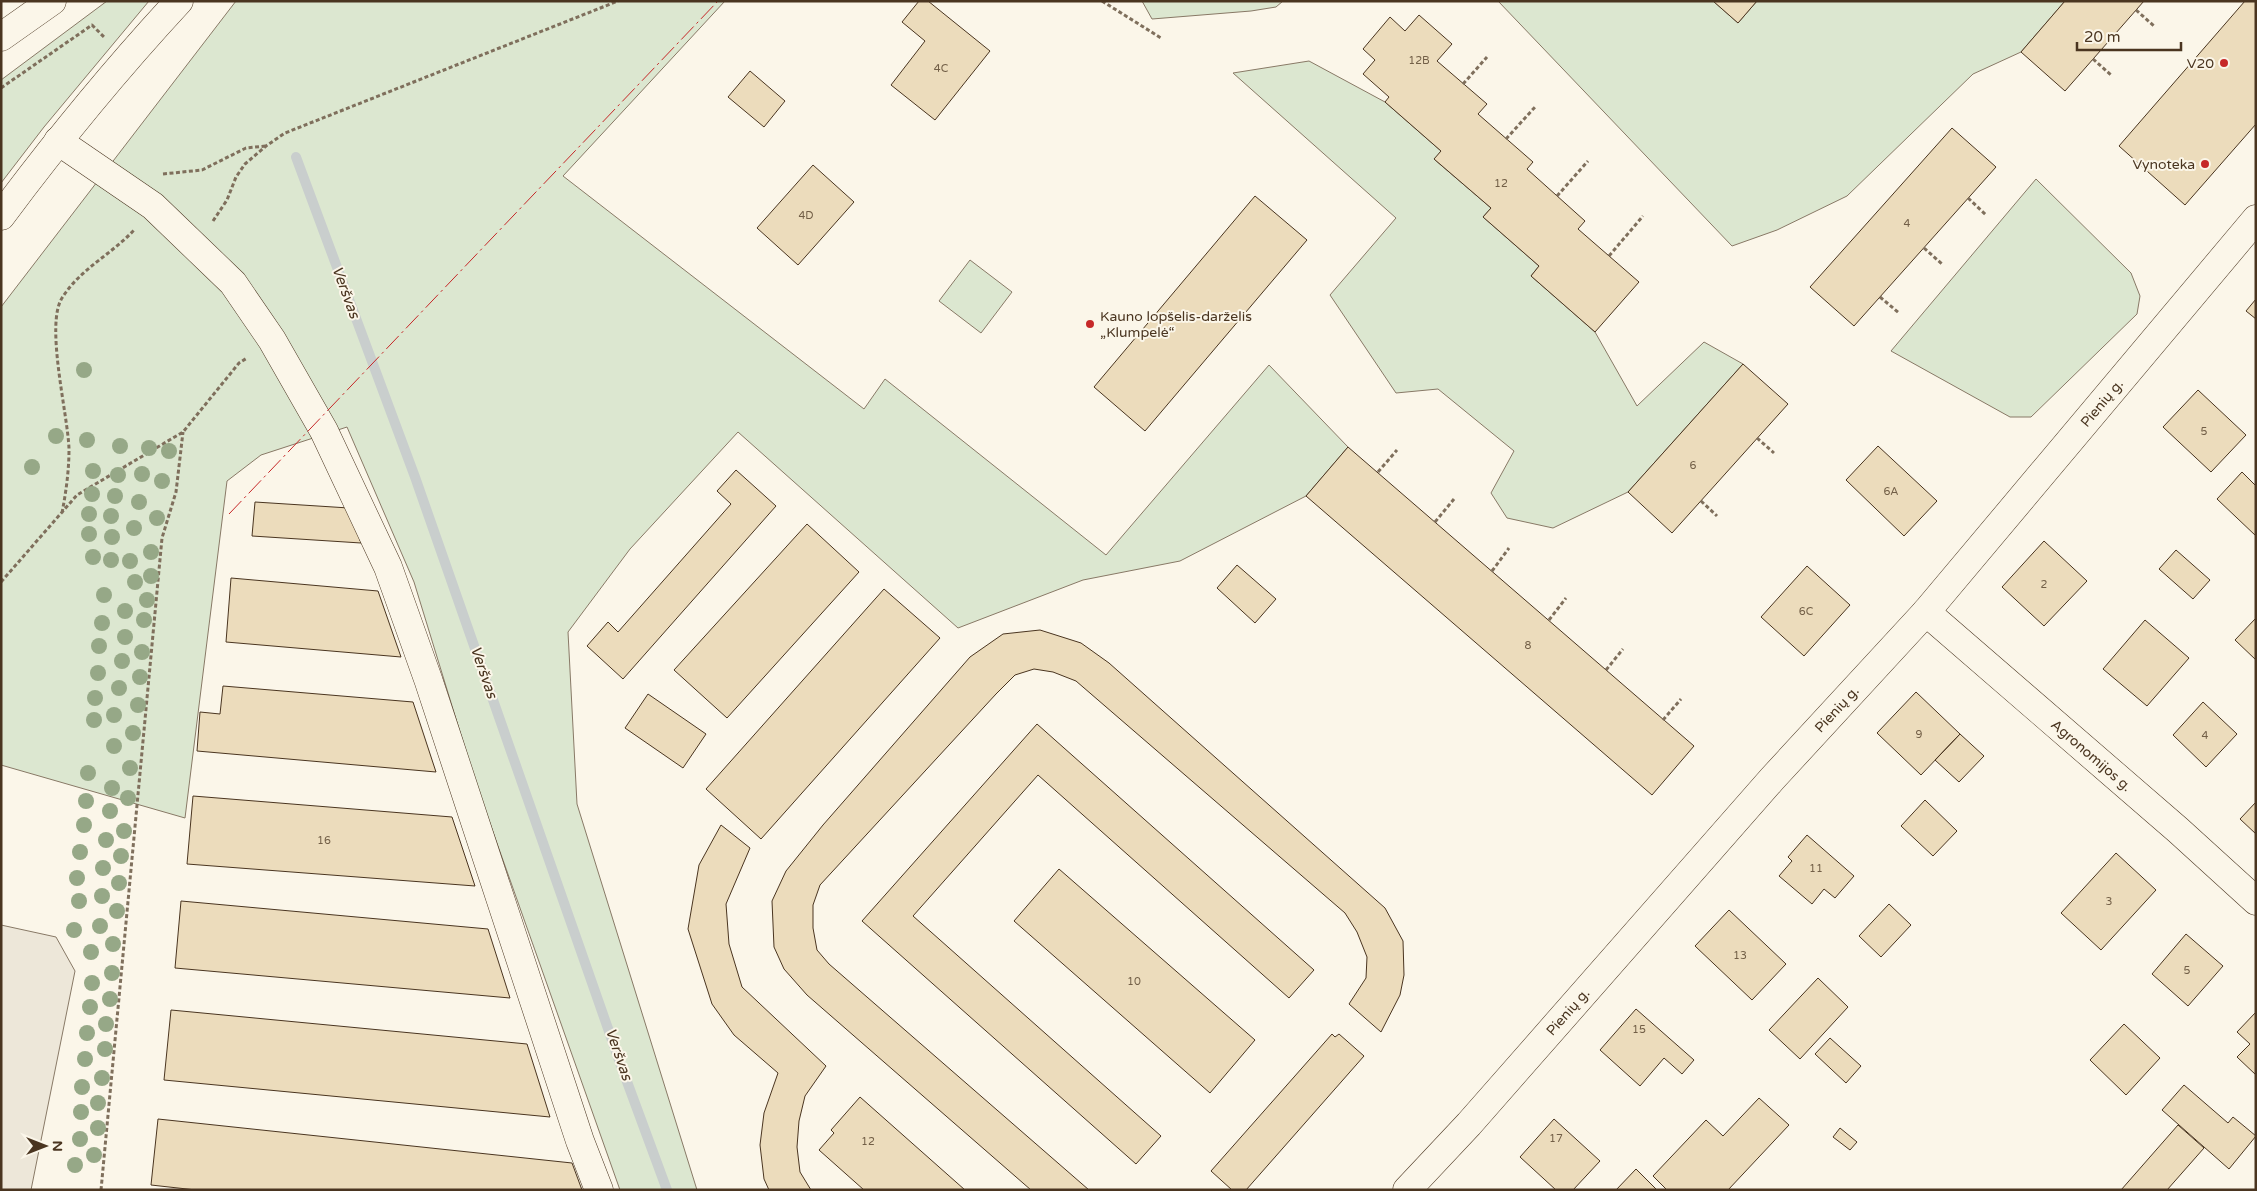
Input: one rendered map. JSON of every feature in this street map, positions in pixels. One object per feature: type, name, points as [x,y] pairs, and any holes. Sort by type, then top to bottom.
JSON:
[{"type":"main road","points":[[1,37],[52,1]]},
{"type":"main road","points":[[1,216],[58,141],[125,59],[179,1]]},
{"type":"main road","points":[[58,141],[153,206],[233,283],[272,340],[324,431],[388,567],[429,682],[580,1141],[599,1190]]},
{"type":"main road","name":"Pienių g.","points":[[1407,1190],[1469,1124],[1772,780],[1926,612],[2256,219]]},
{"type":"main road","name":"Agronomijos g.","points":[[1926,612],[2178,830],[2256,901]]},
{"type":"path","points":[[200,252],[210,225],[227,200],[240,171],[266,146],[285,133],[618,1]]},
{"type":"path","points":[[1102,1],[1161,38]]},
{"type":"path","points":[[2136,10],[2154,26]]},
{"type":"path","points":[[1,88],[92,26],[125,59]]},
{"type":"path","points":[[1464,84],[1487,57]]},
{"type":"path","points":[[2093,58],[2111,75]]},
{"type":"path","points":[[1506,139],[1535,107]]},
{"type":"path","points":[[62,513],[67,487],[68,449],[56,332],[59,305],[63,297],[93,264],[135,229],[139,216],[134,193],[148,175],[202,170],[246,148],[266,146]]},
{"type":"path","points":[[1557,196],[1588,161]]},
{"type":"path","points":[[1968,198],[1986,215]]},
{"type":"path","points":[[1609,256],[1643,216]]},
{"type":"path","points":[[1924,248],[1942,264]]},
{"type":"path","points":[[1880,297],[1899,313]]},
{"type":"path","points":[[1,582],[77,495],[183,432],[239,363],[272,340]]},
{"type":"path","points":[[101,1190],[162,538],[176,492],[183,432]]},
{"type":"path","points":[[1757,438],[1774,453]]},
{"type":"path","points":[[1378,472],[1397,450]]},
{"type":"path","points":[[1435,522],[1454,499]]},
{"type":"path","points":[[1701,501],[1717,516]]},
{"type":"path","points":[[1492,571],[1509,548]]},
{"type":"path","points":[[1549,620],[1566,598]]},
{"type":"path","points":[[1606,670],[1624,649]]},
{"type":"path","points":[[1663,720],[1681,699]]},
{"type":"green space","points":[[107,1],[149,1],[44,127],[1,183],[1,80]]},
{"type":"green space","points":[[236,1],[725,1],[563,176],[864,409],[885,379],[1106,555],[1269,365],[1348,447],[1306,496],[1180,561],[1083,580],[958,628],[738,432],[630,549],[568,632],[577,804],[697,1190],[620,1190],[476,784],[414,582],[347,427],[261,455],[227,481],[185,818],[1,765],[1,307]]},
{"type":"green space","points":[[1142,1],[1283,1],[1276,7],[1251,11],[1152,19]]},
{"type":"green space","points":[[1498,1],[1713,1],[1738,23],[1757,1],[2065,1],[2021,52],[1973,74],[1847,196],[1777,230],[1732,246]]},
{"type":"green space","points":[[1309,61],[1385,102],[1441,151],[1435,160],[1491,208],[1483,217],[1539,266],[1531,276],[1595,332],[1637,406],[1704,342],[1743,364],[1628,492],[1553,528],[1507,518],[1491,493],[1514,451],[1438,389],[1396,393],[1330,295],[1396,218],[1233,73]]},
{"type":"green space","points":[[2036,179],[2131,273],[2140,296],[2137,314],[2031,417],[2010,417],[1891,351]]},
{"type":"green space","points":[[970,260],[1012,292],[981,333],[939,301]]},
{"type":"shaded area","points":[[1,925],[56,937],[75,971],[31,1190],[1,1190]]},
{"type":"building","points":[[919,1],[928,1],[990,51],[935,120],[891,85],[925,41],[902,22]]},
{"type":"building","points":[[1713,1],[1757,1],[1738,23]]},
{"type":"building","points":[[2065,1],[2144,1],[2065,91],[2021,52]]},
{"type":"building","name":"V20","points":[[2245,1],[2256,1],[2256,124],[2185,205],[2119,146]]},
{"type":"building","points":[[1419,15],[1452,44],[1437,61],[1487,104],[1478,114],[1533,162],[1527,169],[1585,221],[1578,229],[1639,282],[1595,332],[1531,276],[1539,266],[1483,217],[1491,208],[1434,159],[1441,151],[1385,102],[1389,97],[1363,74],[1375,60],[1363,49],[1390,17],[1405,31]]},
{"type":"building","points":[[750,71],[785,101],[764,127],[728,97]]},
{"type":"building","points":[[1952,128],[1996,167],[1854,326],[1810,287]]},
{"type":"building","points":[[813,165],[854,202],[798,265],[757,228]]},
{"type":"building","points":[[1255,196],[1307,240],[1145,431],[1094,387]]},
{"type":"building","points":[[2256,299],[2256,319],[2246,311]]},
{"type":"building","points":[[1743,364],[1788,404],[1672,533],[1628,492]]},
{"type":"building","points":[[2198,390],[2246,435],[2211,472],[2163,427]]},
{"type":"building","points":[[1878,446],[1937,501],[1904,536],[1846,480]]},
{"type":"building","points":[[1348,447],[1694,746],[1652,795],[1306,496]]},
{"type":"building","points":[[736,470],[776,506],[623,679],[587,646],[608,622],[618,632],[731,504],[717,491]]},
{"type":"building","points":[[2242,472],[2256,486],[2256,536],[2217,499]]},
{"type":"building","points":[[255,502],[349,508],[361,543],[252,536]]},
{"type":"building","points":[[807,524],[859,572],[727,718],[674,670]]},
{"type":"building","points":[[2044,541],[2087,581],[2044,626],[2002,587]]},
{"type":"building","points":[[2176,550],[2210,580],[2193,599],[2159,569]]},
{"type":"building","points":[[1237,565],[1276,599],[1255,623],[1217,588]]},
{"type":"building","points":[[1807,566],[1850,605],[1804,656],[1761,617]]},
{"type":"building","points":[[231,578],[378,591],[401,657],[226,642]]},
{"type":"building","points":[[884,589],[940,638],[761,839],[706,789]]},
{"type":"building","points":[[2256,618],[2256,660],[2235,640]]},
{"type":"building","points":[[2145,620],[2189,658],[2147,706],[2103,669]]},
{"type":"building","points":[[1040,630],[1081,643],[1109,663],[1385,908],[1403,941],[1404,975],[1400,995],[1381,1032],[1349,1004],[1366,978],[1367,957],[1357,932],[1345,913],[1076,681],[1053,672],[1034,669],[1015,675],[820,885],[813,905],[813,928],[817,950],[829,964],[1089,1190],[1031,1190],[807,995],[784,969],[774,947],[772,901],[786,871],[823,825],[970,657],[1003,634]]},
{"type":"building","points":[[223,686],[413,702],[436,772],[197,751],[200,712],[220,714]]},
{"type":"building","points":[[1916,692],[1960,734],[1921,775],[1877,733]]},
{"type":"building","points":[[648,694],[706,734],[683,768],[625,728]]},
{"type":"building","points":[[2203,702],[2237,734],[2206,767],[2173,735]]},
{"type":"building","points":[[1037,724],[1314,970],[1289,998],[1038,775],[913,916],[1161,1136],[1136,1164],[862,921]]},
{"type":"building","points":[[1960,734],[1984,756],[1959,782],[1935,760]]},
{"type":"building","points":[[193,796],[452,817],[475,886],[187,864]]},
{"type":"building","points":[[1925,800],[1957,831],[1933,856],[1901,826]]},
{"type":"building","points":[[2256,802],[2256,834],[2240,819]]},
{"type":"building","points":[[721,825],[750,848],[726,904],[729,944],[742,987],[826,1066],[805,1096],[799,1121],[797,1147],[800,1172],[811,1190],[769,1190],[764,1179],[760,1145],[764,1113],[778,1073],[734,1035],[712,1004],[688,929],[699,865]]},
{"type":"building","points":[[1807,835],[1854,876],[1835,898],[1824,889],[1812,904],[1779,876],[1792,861],[1788,857]]},
{"type":"building","points":[[2116,853],[2156,890],[2101,950],[2061,913]]},
{"type":"building","points":[[1059,869],[1255,1040],[1210,1093],[1014,921]]},
{"type":"building","points":[[181,901],[488,929],[510,998],[175,968]]},
{"type":"building","points":[[1889,904],[1911,925],[1881,957],[1859,936]]},
{"type":"building","points":[[1729,910],[1786,964],[1752,1000],[1695,946]]},
{"type":"building","points":[[2186,934],[2223,966],[2188,1006],[2152,974]]},
{"type":"building","points":[[1818,978],[1848,1007],[1800,1059],[1769,1030]]},
{"type":"building","points":[[1636,1009],[1694,1060],[1682,1074],[1664,1058],[1640,1086],[1600,1050]]},
{"type":"building","points":[[171,1010],[527,1044],[550,1117],[164,1080]]},
{"type":"building","points":[[2256,1012],[2256,1075],[2237,1057],[2250,1044],[2237,1032]]},
{"type":"building","points":[[2124,1024],[2160,1058],[2126,1095],[2090,1060]]},
{"type":"building","points":[[1332,1034],[1335,1037],[1339,1034],[1364,1056],[1246,1190],[1232,1190],[1211,1171]]},
{"type":"building","points":[[1830,1038],[1861,1066],[1846,1083],[1815,1054]]},
{"type":"building","points":[[2184,1085],[2228,1123],[2233,1117],[2256,1136],[2229,1169],[2162,1110]]},
{"type":"building","points":[[860,1097],[965,1190],[864,1190],[819,1150],[834,1133],[831,1130]]},
{"type":"building","points":[[1759,1098],[1789,1125],[1728,1190],[1667,1190],[1653,1176],[1706,1120],[1723,1136]]},
{"type":"building","points":[[158,1119],[572,1163],[582,1190],[196,1190],[151,1185]]},
{"type":"building","points":[[1554,1119],[1600,1161],[1573,1190],[1556,1190],[1520,1157]]},
{"type":"building","points":[[2178,1125],[2204,1148],[2167,1190],[2121,1190]]},
{"type":"building","points":[[1840,1128],[1857,1142],[1850,1150],[1833,1137]]},
{"type":"building","points":[[1636,1169],[1657,1190],[1616,1190]]},
{"type":"waterway","name":"Veršvas","points":[[296,157],[415,477],[619,1060],[667,1190]]},
{"type":"power","points":[[229,514],[718,1]]},
{"type":"place","name":"V20","points":[[2224,63]]},
{"type":"place","name":"Vynoteka","points":[[2205,164]]},
{"type":"place","name":"Kauno lopšelis-darželis „Klumpelė“","points":[[1090,324]]}]
